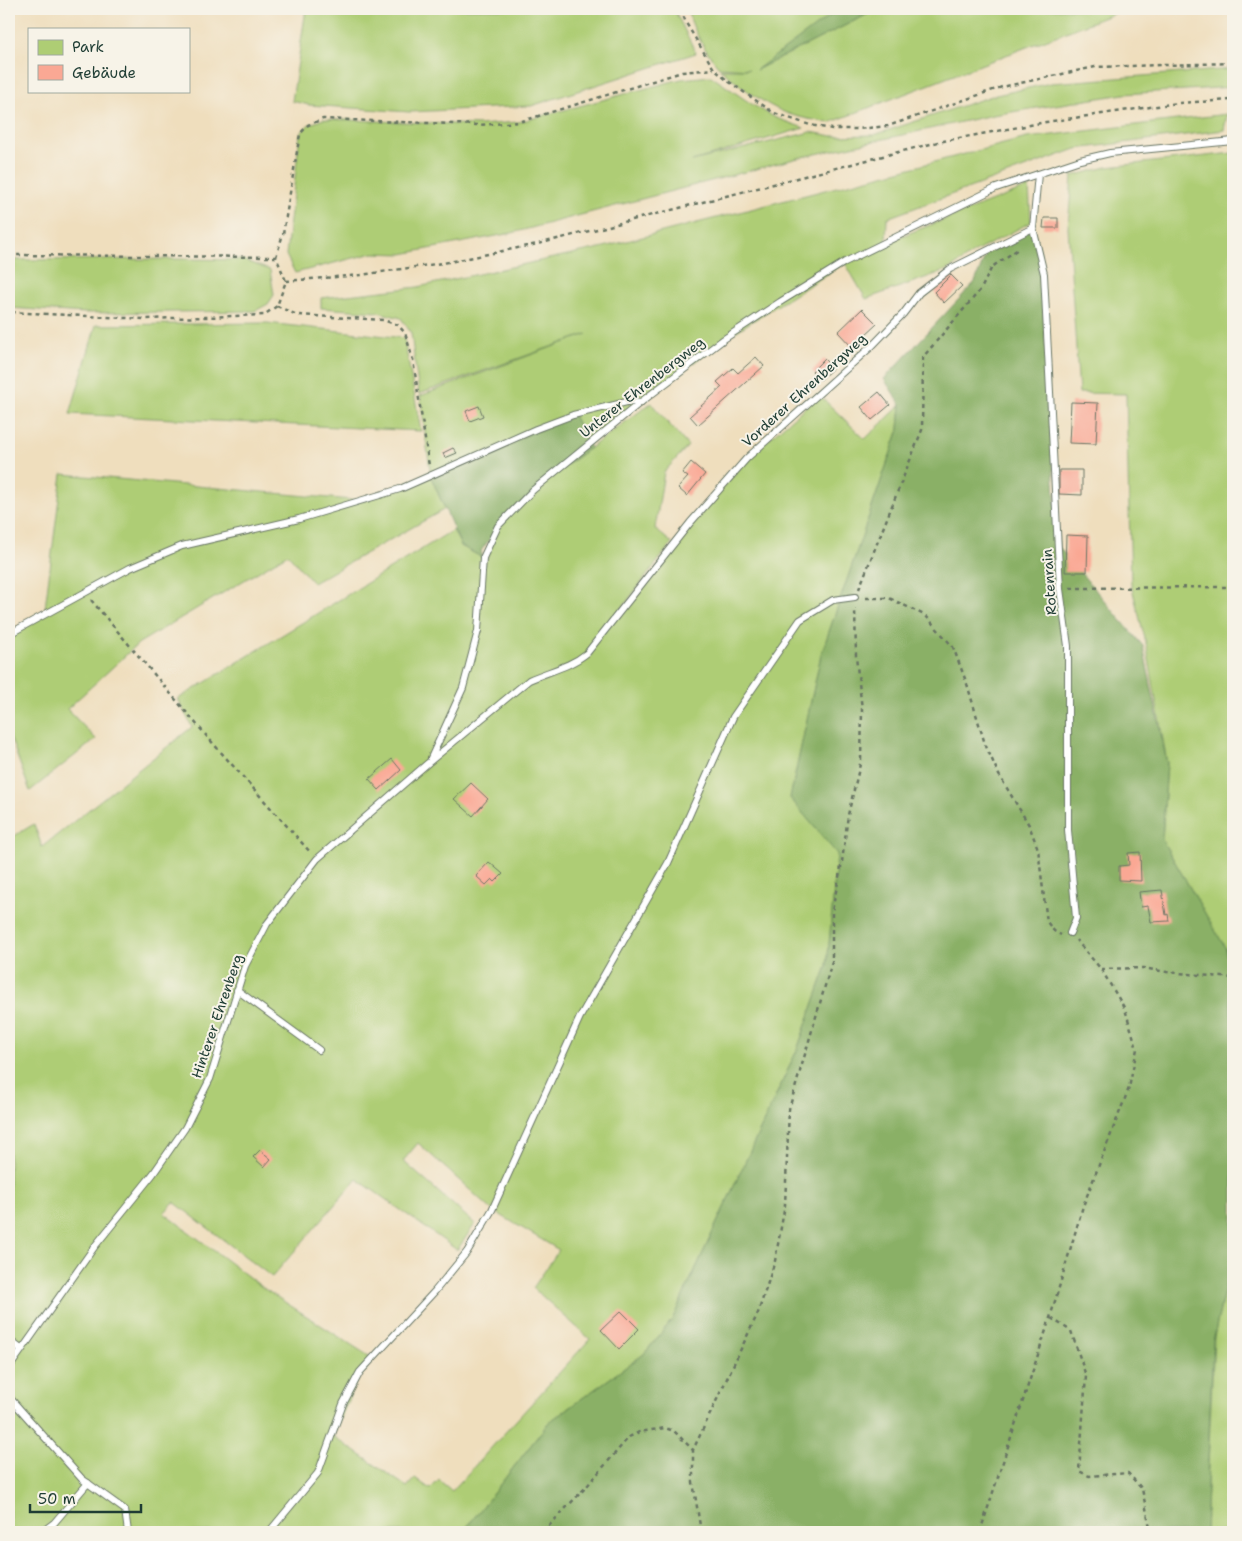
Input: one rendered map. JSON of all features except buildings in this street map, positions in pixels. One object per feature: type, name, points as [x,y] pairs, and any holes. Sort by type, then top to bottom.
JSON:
[{"type":"lane","points":[[1033,228],[1038,174],[1080,160],[1110,153],[1233,141]]},
{"type":"lane","name":"Unterer Ehrenbergweg","points":[[428,763],[462,688],[478,631],[483,558],[498,526],[533,490],[641,402],[724,339],[844,262],[996,188],[1038,174]]},
{"type":"lane","name":"Rotenrain","points":[[1033,228],[1044,274],[1060,589],[1068,646],[1068,830],[1076,918],[1070,933]]},
{"type":"lane","name":"Vorderer Ehrenbergweg","points":[[428,763],[529,680],[577,662],[587,653],[690,523],[747,458],[872,345],[904,314],[919,294],[950,268],[1033,228]]},
{"type":"lane","points":[[9,634],[130,568],[182,546],[299,519],[400,489],[431,477],[536,429],[573,415],[631,401],[641,402]]},
{"type":"lane","points":[[269,1532],[318,1473],[347,1396],[360,1372],[461,1260],[492,1210],[580,1017],[668,863],[733,717],[800,620],[834,600],[855,598]]},
{"type":"lane","name":"Hinterer Ehrenberg","points":[[9,1368],[96,1246],[154,1174],[185,1128],[210,1079],[245,966],[267,924],[317,860],[428,763]]},
{"type":"lane","points":[[237,990],[319,1050]]},
{"type":"lane","points":[[9,1340],[21,1349]]},
{"type":"lane","points":[[9,1397],[88,1483],[125,1510],[128,1532]]},
{"type":"lane","points":[[42,1532],[54,1523],[88,1483]]},
{"type":"path","points":[[680,9],[686,24],[714,70],[756,102],[774,113],[810,125],[832,129],[858,130],[888,126],[1002,87],[1095,66],[1233,63]]},
{"type":"path","points":[[9,312],[145,319],[264,315],[277,306],[286,281],[276,257],[283,234],[300,134],[308,125],[323,118],[479,125],[518,122],[682,72],[714,70]]},
{"type":"path","points":[[286,281],[361,274],[439,263],[542,243],[948,140],[1046,122],[1178,103],[1233,100]]},
{"type":"path","points":[[701,1532],[693,1482],[693,1450],[758,1313],[766,1291],[781,1235],[785,1206],[789,1109],[832,962],[832,911],[842,862],[848,815],[861,760],[862,708],[856,658],[855,598],[922,430],[923,357],[981,288],[992,267],[1035,237]]},
{"type":"path","points":[[9,255],[276,257]]},
{"type":"path","points":[[277,306],[298,315],[383,320],[398,325],[405,332],[413,360],[431,477]]},
{"type":"path","points":[[1060,589],[1233,588]]},
{"type":"path","points":[[86,593],[210,740],[317,860]]},
{"type":"path","points":[[855,598],[889,598],[926,616],[953,647],[968,684],[985,744],[999,775],[1032,833],[1038,849],[1047,922],[1054,931],[1061,935],[1070,933],[1101,969],[1125,1009],[1137,1050],[1129,1088],[1083,1206],[1050,1318],[980,1532]]},
{"type":"path","points":[[1101,969],[1143,968],[1233,978]]},
{"type":"path","points":[[1050,1318],[1071,1331],[1086,1376],[1079,1471],[1089,1476],[1128,1473],[1142,1489],[1151,1532]]},
{"type":"path","points":[[543,1532],[630,1437],[639,1432],[665,1428],[674,1431],[693,1450]]},
{"type":"green space","points":[[306,9],[674,9],[696,53],[531,106],[410,112],[309,105],[292,101]]},
{"type":"green space","points":[[687,9],[839,9],[760,68],[878,9],[1126,9],[829,123],[786,113],[760,99],[735,82],[720,69],[749,69],[719,67],[700,40],[692,25]]},
{"type":"green space","points":[[839,9],[878,9],[756,70]]},
{"type":"green space","points":[[1233,69],[1233,87],[1124,94],[993,115],[802,157],[512,233],[402,254],[373,253],[295,273],[286,255],[300,134],[308,125],[323,119],[479,125],[519,122],[681,79],[711,76],[753,105],[776,118],[804,128],[692,161],[811,132],[832,136],[874,135],[992,96],[1051,83]]},
{"type":"green space","points":[[1227,114],[1224,130],[1076,149],[887,218],[886,242],[1029,187],[1031,222],[973,253],[950,269],[866,299],[845,263],[724,339],[587,446],[431,477],[420,396],[587,334],[419,394],[411,333],[401,318],[378,312],[321,308],[321,298],[418,287],[600,248],[1027,138]]},
{"type":"green space","points":[[1233,153],[1233,1034],[1226,949],[1162,840],[1167,763],[1146,643],[1131,584],[1126,394],[1079,393],[1068,227],[1072,176],[1107,167]]},
{"type":"green space","points":[[1033,228],[1040,252],[1058,546],[1143,646],[1167,763],[1162,840],[1226,949],[1233,1034],[1233,1250],[1213,1341],[1205,1532],[463,1532],[549,1422],[644,1354],[672,1320],[797,1050],[827,966],[837,854],[790,798],[821,655],[899,429],[901,405],[884,379],[975,282],[986,254]]},
{"type":"green space","points":[[9,260],[243,260],[270,270],[274,295],[268,304],[255,311],[85,313],[9,308]]},
{"type":"green space","points":[[267,323],[404,338],[421,431],[70,414],[96,325]]},
{"type":"green space","points":[[819,395],[865,439],[901,405],[899,429],[821,655],[790,798],[838,854],[827,966],[797,1050],[672,1320],[644,1354],[549,1422],[463,1532],[9,1532],[9,839],[34,824],[42,847],[192,727],[178,699],[453,530],[461,546],[483,558],[483,569],[498,526],[533,490],[651,403],[688,446],[664,472],[655,529],[672,543],[587,653],[747,458]],"holes":[[[418,1143],[492,1210],[559,1250],[533,1288],[590,1339],[452,1491],[439,1480],[430,1489],[415,1478],[407,1487],[333,1436],[360,1372],[372,1358],[266,1290],[164,1213],[174,1202],[272,1277],[357,1179],[457,1250],[475,1224],[403,1161]]]},
{"type":"green space","points":[[573,415],[590,448],[545,482],[517,507],[481,551],[483,558],[461,546],[431,477]]},
{"type":"green space","points":[[62,474],[363,501],[431,477],[445,509],[313,583],[288,554],[139,643],[67,709],[96,739],[30,791],[9,734],[9,634],[44,616]]},
{"type":"green space","points":[[1233,1250],[1233,1532],[1205,1532],[1214,1337]]}]
